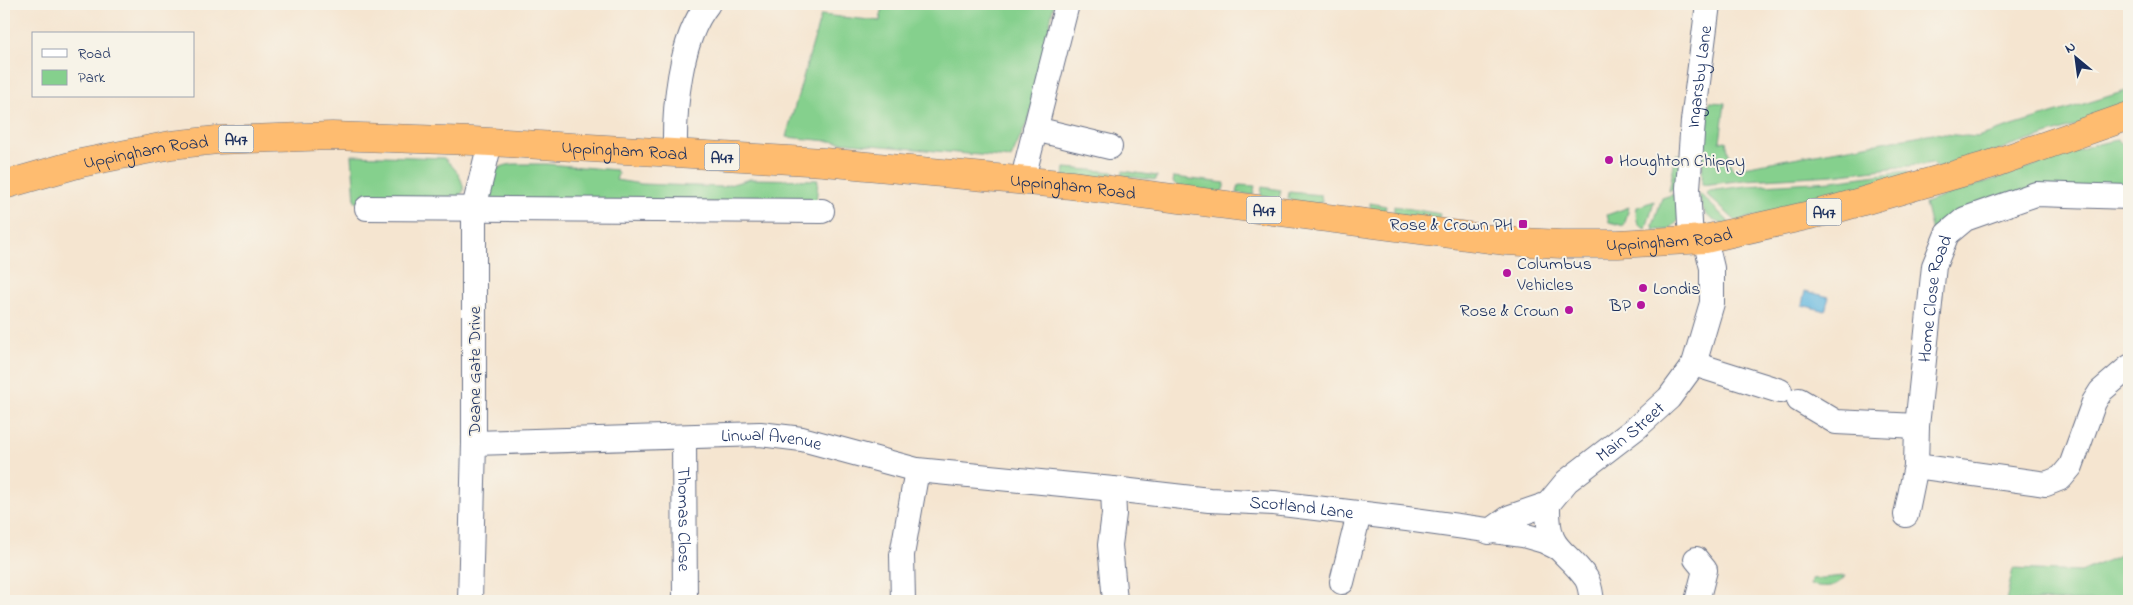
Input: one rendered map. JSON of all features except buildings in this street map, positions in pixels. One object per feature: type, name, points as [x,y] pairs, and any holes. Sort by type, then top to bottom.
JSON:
[{"type":"highway","name":"Uppingham Road","points":[[4,185],[80,163],[171,144],[217,140],[332,136],[824,162],[1168,196],[1506,241],[1607,244],[1698,239],[1832,210],[1989,165],[2128,119]]},
{"type":"street","points":[[675,154],[677,94],[690,33],[699,15],[708,4]]},
{"type":"street","points":[[1024,182],[1026,166],[1067,4]]},
{"type":"street","name":"Ingarsby Lane","points":[[1698,239],[1688,188],[1693,122],[1708,4]]},
{"type":"street","points":[[1035,129],[1110,147]]},
{"type":"street","name":"Deane Gate Drive","points":[[470,601],[474,443],[474,208],[490,143]]},
{"type":"street","name":"Home Close Road","points":[[1906,516],[1916,466],[1917,426],[1934,266],[1947,234],[1965,219],[2036,194],[2129,197]]},
{"type":"street","points":[[368,208],[822,211]]},
{"type":"street","name":"Main Street","points":[[1548,504],[1567,481],[1632,431],[1668,398],[1694,364],[1712,303],[1712,268],[1698,239]]},
{"type":"street","points":[[1694,364],[1790,396],[1836,422],[1917,426]]},
{"type":"street","points":[[1916,466],[2046,484],[2061,478],[2071,466],[2094,402],[2101,391],[2129,367]]},
{"type":"street","name":"Linwal Avenue","points":[[474,443],[684,438],[760,434],[802,440],[917,470],[1063,483]]},
{"type":"street","name":"Thomas Close","points":[[684,438],[685,601]]},
{"type":"street","points":[[903,601],[902,555],[917,470]]},
{"type":"street","name":"Scotland Lane","points":[[1063,483],[1209,500],[1274,503],[1407,519],[1489,532],[1523,535],[1544,541],[1556,547]]},
{"type":"street","points":[[1113,489],[1114,514],[1110,545],[1115,601]]},
{"type":"street","points":[[1489,532],[1510,517],[1548,504],[1549,533],[1556,547],[1587,580],[1592,601]]},
{"type":"street","points":[[1342,582],[1359,514]]},
{"type":"street","points":[[1697,601],[1707,566]]},
{"type":"green space","points":[[883,4],[1054,4],[1030,116],[1011,158],[786,137],[821,15],[880,21]]},
{"type":"green space","points":[[2129,90],[2129,109],[1938,169],[1932,163],[1833,175],[1745,180],[1702,185],[1703,147],[1710,102],[1725,103],[1720,142],[1726,141],[1732,169],[1933,133],[1977,137]]},
{"type":"green space","points":[[2118,140],[2129,150],[2129,179],[2119,186],[1953,218],[1933,236],[1925,203],[2093,145]]},
{"type":"green space","points":[[1676,154],[1683,155],[1682,186],[1669,191]]},
{"type":"green space","points":[[352,155],[444,158],[457,172],[464,190],[459,197],[377,203],[355,202]]},
{"type":"green space","points":[[514,164],[547,164],[616,170],[618,174],[616,180],[641,184],[722,187],[750,179],[818,180],[816,204],[496,200],[486,194],[497,169]]},
{"type":"green space","points":[[1065,168],[1115,172],[1106,181],[1064,177]]},
{"type":"green space","points":[[1123,171],[1157,176],[1156,180],[1122,176]]},
{"type":"green space","points":[[1907,171],[1909,177],[1736,221],[1707,195],[1708,191],[1746,186],[1832,181]]},
{"type":"green space","points":[[1174,177],[1225,183],[1223,190],[1216,194],[1182,190],[1173,182]]},
{"type":"green space","points":[[1239,185],[1255,186],[1253,195],[1237,193]]},
{"type":"green space","points":[[1262,187],[1281,190],[1279,199],[1261,196]]},
{"type":"green space","points":[[1289,192],[1321,195],[1322,202],[1308,207],[1288,199]]},
{"type":"green space","points":[[1681,192],[1679,220],[1669,230],[1654,230],[1653,225],[1662,198]]},
{"type":"green space","points":[[1699,193],[1730,223],[1717,222],[1707,216]]},
{"type":"green space","points":[[1654,201],[1646,229],[1637,220],[1637,207]]},
{"type":"green space","points":[[1370,203],[1386,206],[1385,212],[1371,213]]},
{"type":"green space","points":[[1394,206],[1440,214],[1438,224],[1394,214]]},
{"type":"green space","points":[[1629,207],[1624,226],[1609,222],[1607,215]]},
{"type":"green space","points":[[2120,555],[2129,556],[2129,601],[2006,601],[2013,569],[2081,572]]},
{"type":"green space","points":[[1845,576],[1834,585],[1810,585],[1811,579]]},
{"type":"water","points":[[1805,291],[1829,297],[1825,311],[1802,305]]},
{"type":"place","name":"Houghton Chippy","points":[[1609,160]]},
{"type":"place","name":"Rose & Crown PH","points":[[1523,224]]},
{"type":"place","name":"Columbus Vehicles","points":[[1507,273]]},
{"type":"place","name":"Londis","points":[[1643,288]]},
{"type":"place","name":"BP","points":[[1641,305]]},
{"type":"place","name":"Rose & Crown","points":[[1569,310]]}]
